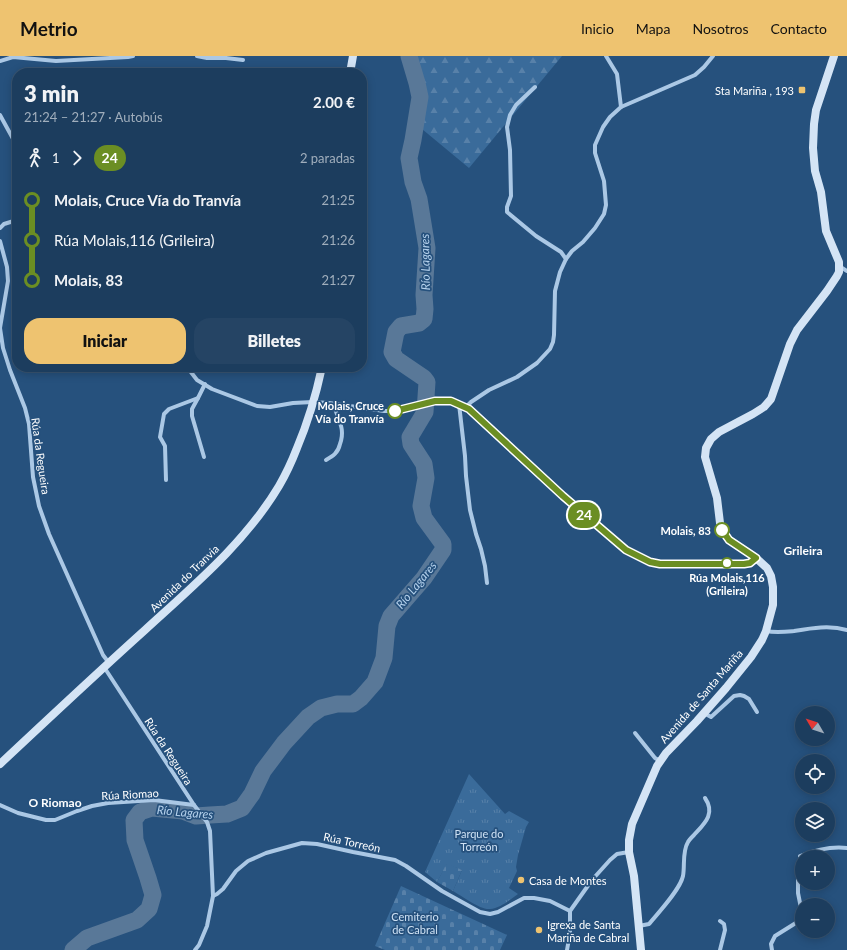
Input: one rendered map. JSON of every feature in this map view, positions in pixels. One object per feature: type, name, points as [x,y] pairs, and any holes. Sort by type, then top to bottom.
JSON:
[{"type":"main road","points":[[351,68],[354,56]]},
{"type":"main road","points":[[834,56],[816,110],[813,148],[815,171],[821,192],[826,231],[839,262],[839,266]]},
{"type":"main road","name":"Avenida de Santa Mariña","points":[[641,950],[634,876],[629,852],[629,840],[632,824],[660,761],[704,713],[743,667],[762,640],[773,605],[773,587],[771,576],[767,568],[756,558],[729,540],[722,530],[717,498],[705,457],[706,448],[711,439],[719,432],[753,414],[764,407],[771,399],[796,330],[827,291],[839,272],[839,266]]},
{"type":"main road","name":"Avenida do Tranvia","points":[[0,764],[205,576],[240,540],[256,520],[279,486],[293,458],[307,424],[321,372]]},
{"type":"street","points":[[0,61],[13,56],[56,61],[133,56]]},
{"type":"street","points":[[197,56],[243,60]]},
{"type":"street","points":[[606,56],[617,74],[621,107]]},
{"type":"street","points":[[466,407],[489,390],[517,377],[537,363],[550,349],[554,335],[555,291],[560,272],[572,250],[583,242],[604,214],[606,205],[604,181],[595,153],[595,145],[603,127],[610,117],[621,107],[694,75],[704,67],[713,56]]},
{"type":"street","points":[[535,86],[516,105],[510,115],[507,127],[510,150],[511,196],[507,207],[507,212],[536,236],[561,252],[566,259]]},
{"type":"street","points":[[0,115],[12,137]]},
{"type":"street","points":[[0,228],[4,224],[12,222]]},
{"type":"street","name":"Rúa da Regueira","points":[[0,241],[7,267],[8,281],[0,328],[3,348],[25,408],[29,424],[33,477],[39,506],[49,534],[107,665],[194,805],[207,822],[210,831],[213,896]]},
{"type":"street","points":[[839,266],[847,271]]},
{"type":"street","points":[[191,372],[197,380],[212,389],[257,406],[270,407],[293,403],[313,402],[384,411],[395,411],[435,401],[451,401],[469,409],[563,496],[626,550],[638,557],[660,564],[744,564],[750,563],[756,558]]},
{"type":"street","points":[[204,457],[192,416],[192,409],[205,384]]},
{"type":"street","points":[[166,480],[165,446],[160,437],[164,414],[169,409],[198,398]]},
{"type":"street","points":[[326,460],[336,454],[342,437],[342,428],[334,404]]},
{"type":"street","points":[[459,404],[470,510],[485,566],[487,583]]},
{"type":"street","points":[[766,631],[774,633],[821,627],[847,630]]},
{"type":"street","points":[[704,713],[711,717],[734,696],[740,695],[749,699],[758,712]]},
{"type":"street","points":[[635,733],[655,758],[660,761]]},
{"type":"street","points":[[639,926],[649,924],[678,888],[683,877],[685,852],[688,842],[706,821],[709,815],[709,804],[705,798]]},
{"type":"street","name":"Rúa Riomao","points":[[0,805],[18,813],[46,820],[55,820],[92,806],[108,803],[154,800],[194,805]]},
{"type":"street","name":"Rúa Torreón","points":[[213,896],[223,889],[236,871],[248,861],[266,853],[302,843],[317,844],[395,860],[442,891],[480,912],[490,914],[498,912],[524,898],[550,901],[570,911]]},
{"type":"street","points":[[816,850],[838,847],[847,848]]},
{"type":"street","points":[[567,950],[570,932],[570,911],[592,880],[610,860],[617,854],[629,852]]},
{"type":"street","points":[[195,950],[199,945],[207,926],[213,896]]},
{"type":"street","points":[[720,921],[724,924],[725,930],[720,950]]},
{"type":"street","points":[[772,950],[771,944],[775,936],[795,924]]},
{"type":"green space","points":[[412,56],[562,56],[469,168],[416,124]]},
{"type":"green space","name":"Parque do Torreón","points":[[469,774],[505,814],[509,811],[529,822],[526,827],[518,855],[516,867],[517,871],[509,888],[518,894],[501,905],[490,909],[476,905],[453,891],[462,870],[447,864],[437,882],[425,872]]},
{"type":"green space","points":[[447,863],[462,870],[453,891],[437,882]]},
{"type":"green space","name":"Cemiterio de Cabral","points":[[401,886],[507,935],[500,950],[385,950],[375,946]]},
{"type":"waterway","name":"Río Lagares","points":[[73,950],[87,938],[137,920],[149,909],[153,895],[135,840],[134,820],[140,812],[152,808],[183,811],[196,816],[227,814],[242,808],[252,794],[263,771],[284,743],[308,717],[321,708],[337,704],[353,704],[361,698],[375,682],[384,658],[387,626],[391,616],[424,578],[443,550],[443,544],[424,518],[421,506],[426,478],[424,464],[411,444],[410,437],[425,412],[427,382],[424,378],[396,359],[392,352],[396,332],[401,326],[419,323],[424,319],[425,309],[424,295],[427,248],[419,199],[413,182],[409,158],[420,97],[409,56]]},
{"type":"bus line","name":"24","points":[[395,411],[435,401],[451,401],[469,409],[563,496],[626,550],[650,562],[660,564],[744,564],[750,563],[756,558],[729,540],[722,530]]},
{"type":"place","name":"Sta Mariña , 193","points":[[802,90]]},
{"type":"place","name":"Molais, Cruce Vía do Tranvía","points":[[395,411]]},
{"type":"place","name":"Molais, 83","points":[[722,530]]},
{"type":"place","name":"Rúa Molais,116 (Grileira)","points":[[727,563]]},
{"type":"place","name":"Casa de Montes","points":[[521,880]]},
{"type":"place","name":"Igrexa de Santa Mariña de Cabral","points":[[539,930]]},
{"type":"district","name":"Grileira","points":[[803,550]]},
{"type":"district","name":"O Riomao","points":[[55,802]]}]
